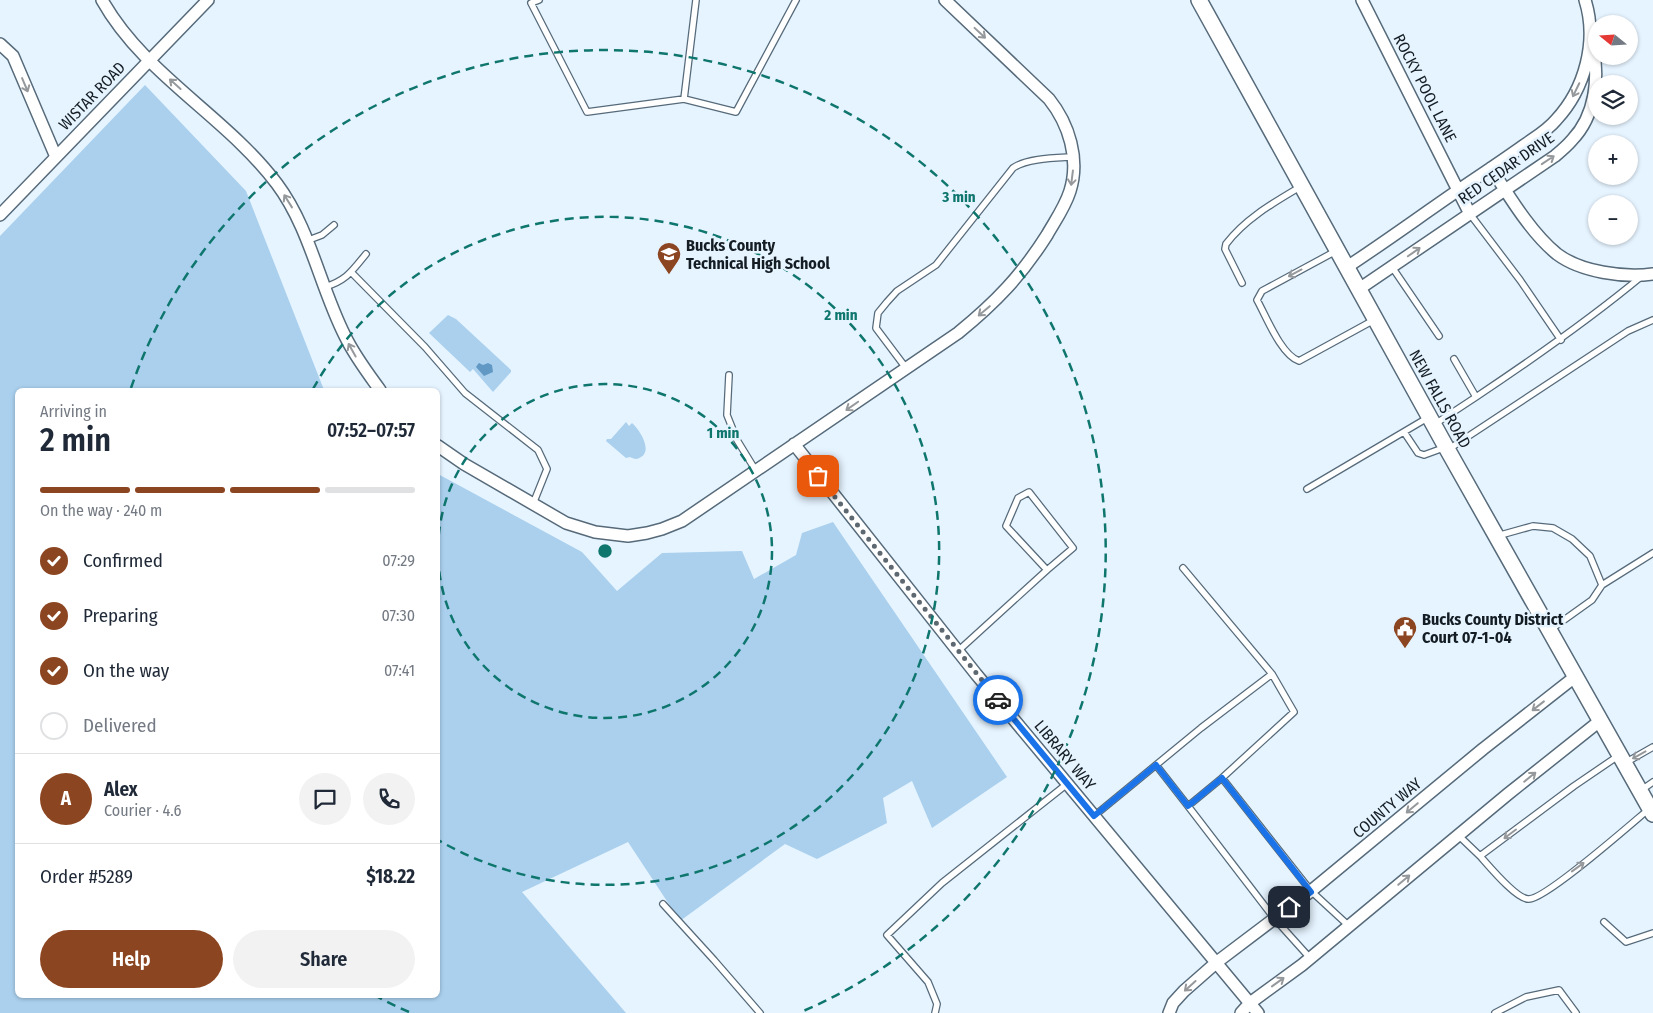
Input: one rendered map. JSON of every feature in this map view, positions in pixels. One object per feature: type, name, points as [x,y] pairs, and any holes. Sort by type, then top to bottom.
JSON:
[{"type":"main road","name":"NEW FALLS ROAD","points":[[1199,0],[1446,449],[1652,811]]},
{"type":"street","points":[[102,0],[115,21],[149,60],[233,137],[277,184],[292,208],[344,335],[355,356],[379,388]]},
{"type":"street","name":"WISTAR ROAD","points":[[0,216],[208,0]]},
{"type":"street","points":[[440,447],[464,464],[566,523],[578,528],[628,536],[647,533],[682,521],[958,333],[990,307],[1010,286],[1037,251],[1062,210],[1074,176],[1073,157],[1067,128],[1057,109],[1026,76],[945,0]]},
{"type":"street","name":"ROCKY POOL LANE","points":[[1362,0],[1470,214]]},
{"type":"street","name":"RED CEDAR DRIVE","points":[[1585,0],[1589,15]]},
{"type":"street","points":[[0,44],[14,56],[56,157]]},
{"type":"street","name":"RED CEDAR DRIVE","points":[[1347,267],[1548,128],[1557,120],[1573,98],[1583,76],[1588,58]]},
{"type":"street","name":"RED CEDAR DRIVE","points":[[1359,289],[1555,156],[1572,140],[1581,128],[1592,106],[1595,91],[1596,65]]},
{"type":"street","points":[[1491,168],[1535,231],[1557,254],[1587,268],[1606,273],[1648,274]]},
{"type":"street","name":"LIBRARY WAY","points":[[794,444],[958,651],[1258,1013]]},
{"type":"street","name":"COUNTY WAY","points":[[1169,1013],[1173,1003],[1216,962],[1311,892],[1483,749],[1576,676]]},
{"type":"street","points":[[1241,1013],[1250,1003],[1310,958],[1458,835],[1601,720]]},
{"type":"lane","points":[[539,0],[531,3],[587,112],[684,99],[736,112],[796,0]]},
{"type":"lane","points":[[684,99],[696,0]]},
{"type":"lane","points":[[906,368],[876,328],[878,313],[898,291],[936,265],[1013,168],[1019,164],[1052,158],[1073,157]]},
{"type":"lane","points":[[1242,284],[1225,249],[1226,244],[1242,226],[1302,186]]},
{"type":"lane","points":[[1470,214],[1520,280],[1561,340]]},
{"type":"lane","points":[[306,241],[322,236],[334,225]]},
{"type":"lane","points":[[1338,250],[1262,291],[1257,300],[1284,350],[1292,359],[1298,361],[1376,319]]},
{"type":"lane","points":[[325,287],[340,282],[366,254]]},
{"type":"lane","points":[[1392,267],[1439,336]]},
{"type":"lane","points":[[351,272],[425,347],[465,393],[538,450],[546,469],[533,504]]},
{"type":"lane","points":[[1307,489],[1404,432],[1431,421],[1476,397],[1561,340],[1648,274]]},
{"type":"lane","points":[[1404,432],[1418,453],[1424,455],[1446,449],[1628,331],[1653,320]]},
{"type":"lane","points":[[1454,359],[1476,397]]},
{"type":"lane","points":[[729,375],[728,415],[737,440],[756,471]]},
{"type":"lane","points":[[958,651],[1073,548],[1028,492],[1018,498],[1006,526],[1047,570]]},
{"type":"lane","points":[[1496,536],[1533,526],[1553,528],[1572,539],[1590,556],[1602,585]]},
{"type":"lane","points":[[1550,630],[1592,600],[1602,585],[1653,553]]},
{"type":"lane","points":[[1183,568],[1272,674],[1294,712],[1222,778],[1188,806]]},
{"type":"lane","points":[[1094,816],[1201,728],[1272,674]]},
{"type":"lane","points":[[1480,856],[1574,786],[1622,759],[1653,747]]},
{"type":"lane","points":[[1156,765],[1274,918],[1310,958]]},
{"type":"lane","points":[[1222,778],[1311,892],[1349,926]]},
{"type":"lane","points":[[1640,791],[1653,782]]},
{"type":"lane","points":[[935,1013],[937,1004],[928,982],[888,935],[942,883],[1067,784]]},
{"type":"lane","points":[[1458,835],[1519,897],[1528,900],[1540,896],[1652,811]]},
{"type":"lane","points":[[663,904],[760,1013]]},
{"type":"lane","points":[[1604,922],[1626,942],[1653,933]]},
{"type":"lane","points":[[1495,1013],[1526,998],[1558,990],[1576,1013]]},
{"type":"shaded area","points":[[145,85],[246,191],[323,388],[15,388],[15,998],[440,998],[440,475],[582,552],[617,591],[662,553],[742,551],[754,579],[796,555],[802,533],[833,522],[1007,777],[932,828],[912,781],[883,798],[887,823],[817,859],[785,844],[680,921],[628,842],[522,892],[626,1013],[0,1013],[0,236]]},
{"type":"shaded area","points":[[448,315],[456,319],[511,370],[493,392],[473,369],[470,372],[429,333]]},
{"type":"shaded area","points":[[479,363],[492,365],[493,372],[484,376],[476,367]]},
{"type":"shaded area","points":[[626,422],[629,426],[632,423],[644,440],[646,450],[638,459],[626,458],[606,441],[611,439]]},
{"type":"way so far","points":[[818,476],[998,700]]},
{"type":"place","name":"Bucks County Technical High School","points":[[669,275]]},
{"type":"place","name":"Bucks County District Court 07-1-04","points":[[1405,649]]},
{"type":"route","points":[[998,700],[1094,816],[1156,765],[1188,806],[1222,778],[1311,892],[1289,907]]}]
